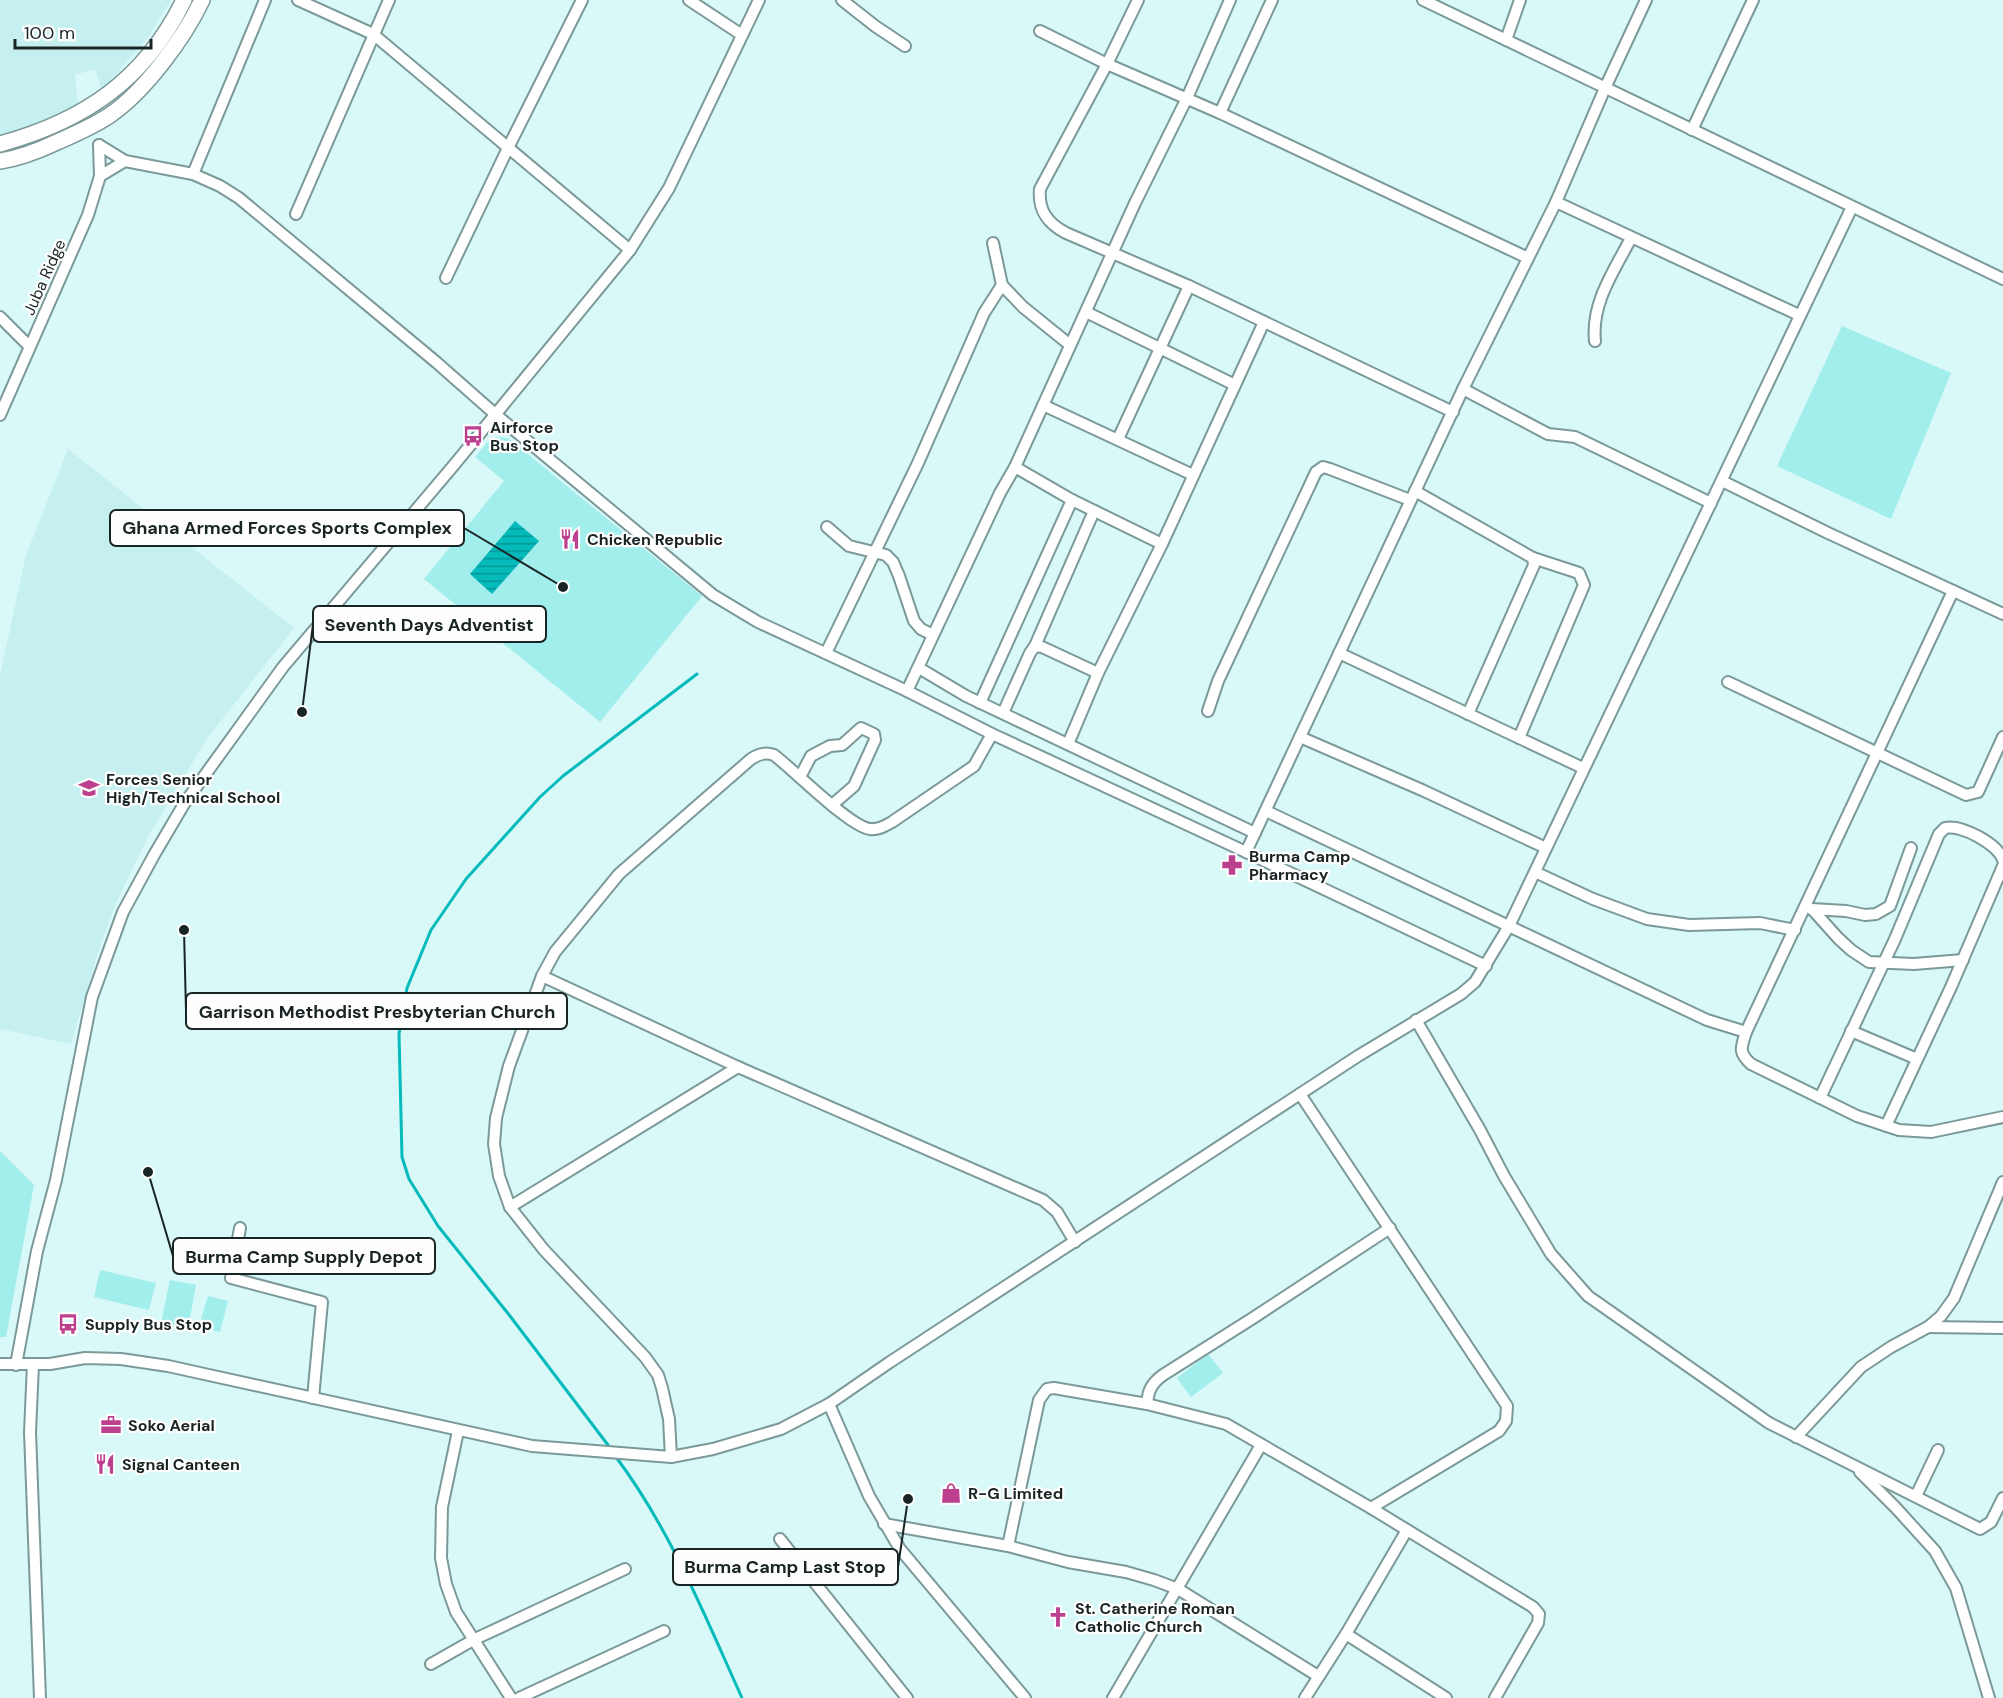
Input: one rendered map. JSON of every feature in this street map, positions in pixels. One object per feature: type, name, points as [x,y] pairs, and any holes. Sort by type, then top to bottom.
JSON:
[{"type":"main road","points":[[0,144],[57,125],[116,90],[148,55],[184,0]]},
{"type":"main road","points":[[0,161],[41,150],[112,114],[145,83],[178,42],[202,0]]},
{"type":"street","points":[[193,174],[265,0]]},
{"type":"street","points":[[298,0],[373,34],[630,250]]},
{"type":"street","points":[[297,214],[389,0]]},
{"type":"street","points":[[446,278],[508,147],[582,0]]},
{"type":"street","points":[[689,0],[742,34]]},
{"type":"street","points":[[16,1365],[37,1251],[56,1180],[92,997],[123,912],[184,804],[252,708],[322,620],[630,250],[669,188],[759,0]]},
{"type":"street","points":[[842,0],[905,46]]},
{"type":"street","points":[[1138,0],[1107,64],[1040,189],[1039,200],[1043,215],[1054,227],[1190,286],[1453,412]]},
{"type":"street","points":[[907,691],[1000,493],[1015,467],[1139,194],[1187,98],[1230,0]]},
{"type":"street","points":[[1220,112],[1272,0]]},
{"type":"street","points":[[1423,0],[2003,279]]},
{"type":"street","points":[[1506,40],[1520,0]]},
{"type":"street","points":[[1246,852],[1463,389],[1556,202],[1646,0]]},
{"type":"street","points":[[1692,130],[1753,0]]},
{"type":"street","points":[[1040,31],[1107,64],[1220,112],[1528,258]]},
{"type":"street","name":"Juba Ridge","points":[[0,415],[88,215],[100,176],[99,145],[124,161]]},
{"type":"street","points":[[100,176],[124,161],[193,174],[220,186],[257,211],[495,414],[713,595],[758,622],[1486,966]]},
{"type":"street","points":[[1556,202],[1799,315]]},
{"type":"street","points":[[0,1364],[50,1364],[85,1358],[121,1359],[168,1366],[532,1446],[671,1456],[713,1449],[756,1438],[781,1429],[830,1404],[1300,1094],[1461,994],[1475,982],[1509,926],[1852,207]]},
{"type":"street","points":[[1595,341],[1596,313],[1606,285],[1631,238]]},
{"type":"street","points":[[993,243],[1002,285],[1023,307],[1070,345]]},
{"type":"street","points":[[826,653],[918,463],[984,313],[1002,285]]},
{"type":"street","points":[[1118,439],[1190,286]]},
{"type":"street","points":[[1086,312],[1234,385]]},
{"type":"street","points":[[0,317],[29,346]]},
{"type":"street","points":[[1068,744],[1098,674],[1162,544],[1264,322]]},
{"type":"street","points":[[1463,389],[1548,434],[1575,437],[1711,503]]},
{"type":"street","points":[[1043,405],[1193,475]]},
{"type":"street","points":[[1015,467],[1072,500],[1162,544]]},
{"type":"street","points":[[1208,711],[1224,666],[1316,472],[1323,467],[1413,495],[1533,558],[1579,573],[1584,585],[1519,738]]},
{"type":"street","points":[[1722,481],[2003,614]]},
{"type":"street","points":[[980,703],[1072,500]]},
{"type":"street","points":[[1003,713],[1095,511]]},
{"type":"street","points":[[827,527],[840,541],[849,546],[876,551],[886,555],[893,562],[917,626],[933,635]]},
{"type":"street","points":[[1468,714],[1534,566],[1533,558]]},
{"type":"street","points":[[1953,591],[1877,753],[1808,909],[1795,930],[1746,1032],[1741,1050],[1743,1057],[1751,1064],[1857,1116],[1886,1126],[1906,1131],[1931,1132],[2003,1117]]},
{"type":"street","points":[[1035,646],[1042,647],[1098,674]]},
{"type":"street","points":[[1339,653],[1583,768]]},
{"type":"street","points":[[918,668],[980,703],[1255,833]]},
{"type":"street","points":[[1728,682],[1966,795],[1978,792],[2003,737]]},
{"type":"street","points":[[800,777],[807,761],[816,752],[834,745],[842,745],[861,728],[874,734],[875,740],[857,780],[848,792],[832,805]]},
{"type":"street","points":[[671,1456],[669,1419],[658,1375],[645,1357],[544,1250],[510,1207],[499,1176],[494,1144],[496,1118],[508,1066],[542,976],[555,952],[619,874],[751,759],[760,754],[768,753],[782,761],[832,805],[860,826],[870,830],[881,828],[974,766],[992,734]]},
{"type":"street","points":[[1300,737],[1422,790],[1546,848]]},
{"type":"street","points":[[1266,811],[1707,1020],[1746,1032]]},
{"type":"street","points":[[1820,1098],[1884,963],[1939,834],[1950,826],[1957,828],[1992,844],[2003,860]]},
{"type":"street","points":[[1808,909],[1846,911],[1865,915],[1876,914],[1890,906],[1911,848]]},
{"type":"street","points":[[1886,1126],[1963,960],[2003,866]]},
{"type":"street","points":[[1535,872],[1593,899],[1642,918],[1689,925],[1760,923],[1795,930]]},
{"type":"street","points":[[1808,909],[1851,950],[1869,962],[1914,964],[1963,960]]},
{"type":"street","points":[[542,976],[738,1067],[1043,1200],[1057,1212],[1075,1242]]},
{"type":"street","points":[[1416,1020],[1551,1254],[1567,1275],[1588,1296],[1769,1423],[1980,1529],[1991,1522],[2003,1498]]},
{"type":"street","points":[[1851,1031],[1917,1059]]},
{"type":"street","points":[[510,1207],[738,1067]]},
{"type":"street","points":[[1300,1094],[1507,1406],[1506,1421],[1498,1431],[1371,1508]]},
{"type":"street","points":[[1796,1437],[1861,1367],[1928,1327],[1941,1316],[1954,1298],[2003,1182]]},
{"type":"street","points":[[240,1228],[231,1278],[322,1302],[313,1398]]},
{"type":"street","points":[[1147,1404],[1148,1392],[1163,1374],[1390,1228]]},
{"type":"street","points":[[1928,1327],[2003,1328]]},
{"type":"street","points":[[33,1364],[30,1432],[40,1698]]},
{"type":"street","points":[[1008,1546],[1038,1400],[1047,1389],[1054,1388],[1147,1404],[1218,1420],[1371,1508],[1533,1607],[1539,1614],[1538,1623],[1496,1698]]},
{"type":"street","points":[[830,1404],[869,1496],[900,1549],[1025,1698]]},
{"type":"street","points":[[458,1431],[442,1507],[441,1558],[446,1584],[456,1612],[511,1698]]},
{"type":"street","points":[[1113,1698],[1261,1445]]},
{"type":"street","points":[[1916,1496],[1938,1450]]},
{"type":"street","points":[[1853,1466],[1935,1551],[1956,1588],[1989,1698]]},
{"type":"street","points":[[884,1524],[1008,1546],[1068,1562],[1126,1572],[1178,1589],[1318,1676]]},
{"type":"street","points":[[1305,1698],[1346,1634],[1407,1530]]},
{"type":"street","points":[[780,1539],[907,1698]]},
{"type":"street","points":[[431,1664],[475,1640],[626,1569]]},
{"type":"street","points":[[519,1698],[664,1631]]},
{"type":"street","points":[[1346,1634],[1446,1698]]},
{"type":"street","points":[[895,1683],[896,1698]]},
{"type":"shaded area","points":[[0,0],[171,0],[149,36],[102,91],[95,69],[75,75],[78,106],[50,121],[0,138]]},
{"type":"shaded area","points":[[1842,326],[1951,373],[1891,519],[1777,466]]},
{"type":"shaded area","points":[[508,438],[702,596],[600,722],[424,579],[504,481],[475,457],[490,439]]},
{"type":"shaded area","name":"Forces Senior High/Technical School","points":[[68,449],[294,628],[206,740],[148,837],[114,907],[71,1044],[0,1029],[0,675],[26,555]]},
{"type":"shaded area","points":[[515,521],[539,541],[492,594],[470,574]]},
{"type":"shaded area","points":[[0,1151],[34,1185],[6,1337],[0,1337]]},
{"type":"shaded area","points":[[100,1270],[156,1283],[149,1310],[94,1297]]},
{"type":"shaded area","points":[[170,1280],[196,1285],[188,1329],[161,1323]]},
{"type":"shaded area","points":[[208,1296],[228,1301],[220,1332],[199,1326]]},
{"type":"shaded area","points":[[1208,1354],[1223,1373],[1191,1397],[1177,1378]]},
{"type":"waterway","points":[[611,1449],[438,1226],[409,1179],[402,1157],[399,1034],[407,988],[431,930],[466,879],[540,797],[563,776],[697,674]]},
{"type":"waterway","points":[[616,1457],[670,1543],[742,1698]]},
{"type":"place","name":"Airforce Bus Stop","points":[[473,436]]},
{"type":"place","name":"Chicken Republic","points":[[570,539]]},
{"type":"place","name":"Ghana Armed Forces Sports Complex","points":[[563,587]]},
{"type":"place","name":"Seventh Days Adventist","points":[[302,712]]},
{"type":"place","name":"Forces Senior High/Technical School","points":[[89,788]]},
{"type":"place","name":"Burma Camp Pharmacy","points":[[1232,865]]},
{"type":"place","name":"Garrison Methodist Presbyterian Church","points":[[184,930]]},
{"type":"place","name":"Burma Camp Supply Depot","points":[[148,1172]]},
{"type":"place","name":"Supply Bus Stop","points":[[68,1324]]},
{"type":"place","name":"Soko Aerial","points":[[111,1425]]},
{"type":"place","name":"Signal Canteen","points":[[105,1464]]},
{"type":"place","name":"R-G Limited","points":[[951,1493]]},
{"type":"place","name":"Burma Camp Last Stop","points":[[908,1499]]},
{"type":"place","name":"St. Catherine Roman Catholic Church","points":[[1058,1617]]}]
